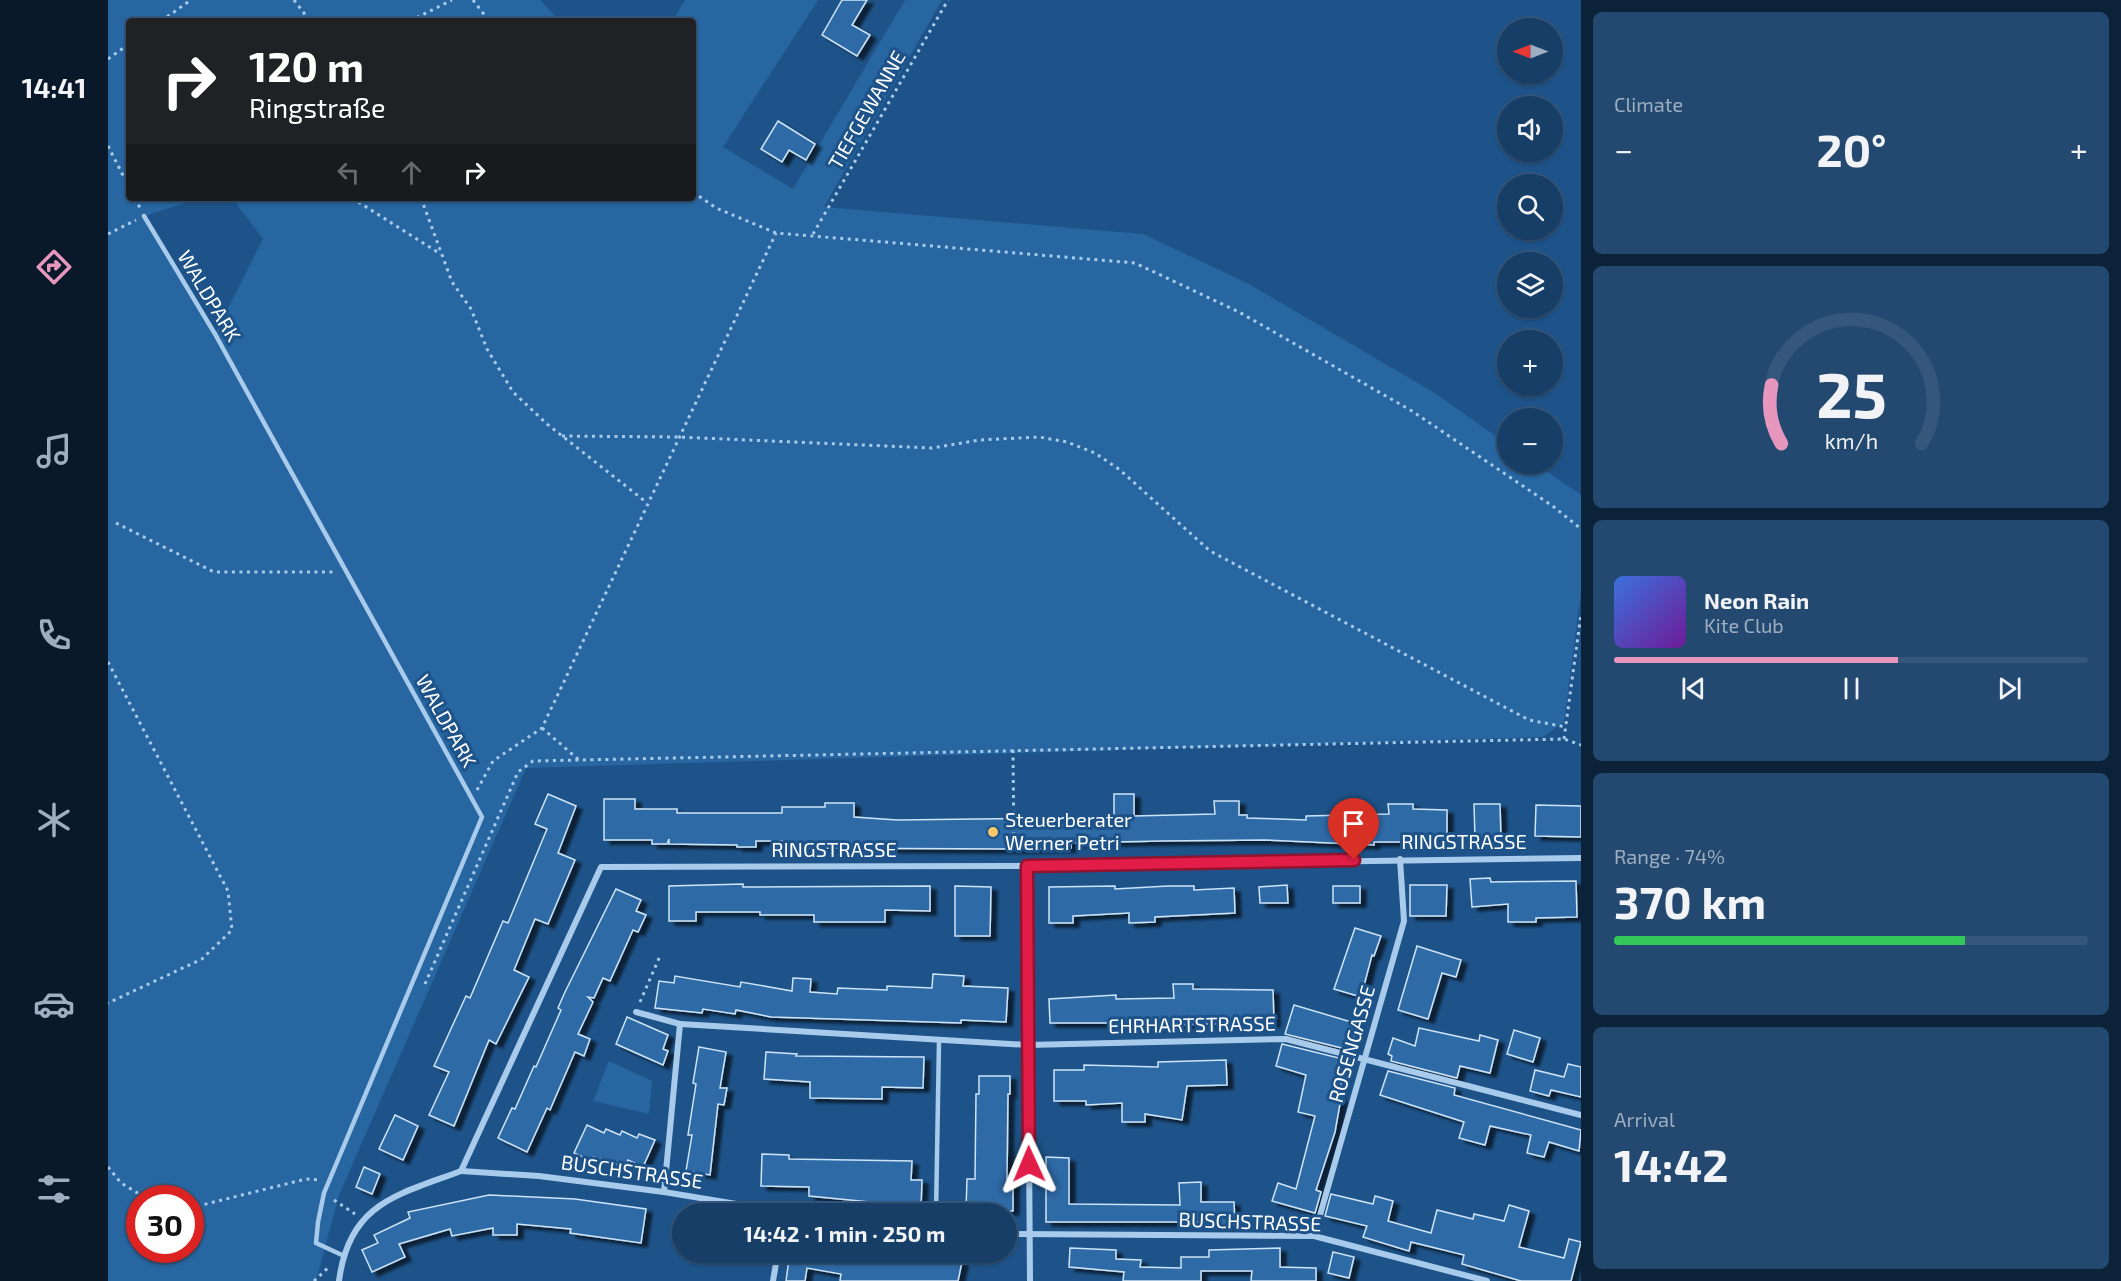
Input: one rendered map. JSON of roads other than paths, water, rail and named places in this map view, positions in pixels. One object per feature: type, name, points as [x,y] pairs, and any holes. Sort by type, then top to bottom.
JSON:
[{"type":"street","name":"RINGSTRASSE","points":[[461,1171],[601,867],[1027,866],[1581,858]]},
{"type":"street","name":"ROSENGASSE","points":[[1314,1236],[1404,921],[1400,859]]},
{"type":"street","points":[[1027,866],[1030,1281]]},
{"type":"street","name":"EHRHARTSTRASSE","points":[[636,1012],[680,1024],[1028,1046],[1286,1039],[1581,1115]]},
{"type":"street","points":[[664,1192],[680,1024]]},
{"type":"street","points":[[339,1281],[342,1255],[362,1219],[382,1203],[403,1192],[461,1171]]},
{"type":"street","name":"BUSCHSTRASSE","points":[[461,1171],[539,1176],[664,1192],[727,1203]]},
{"type":"street","name":"BUSCHSTRASSE","points":[[1017,1234],[1314,1236],[1487,1281]]},
{"type":"street","points":[[773,1281],[775,1263]]},
{"type":"lane","name":"WALDPARK","points":[[144,216],[215,334],[482,817],[324,1193],[316,1243],[342,1255]]},
{"type":"lane","points":[[936,1203],[939,1041]]},
{"type":"place","name":"Steuerberater Werner Petri","points":[[993,832]]}]
